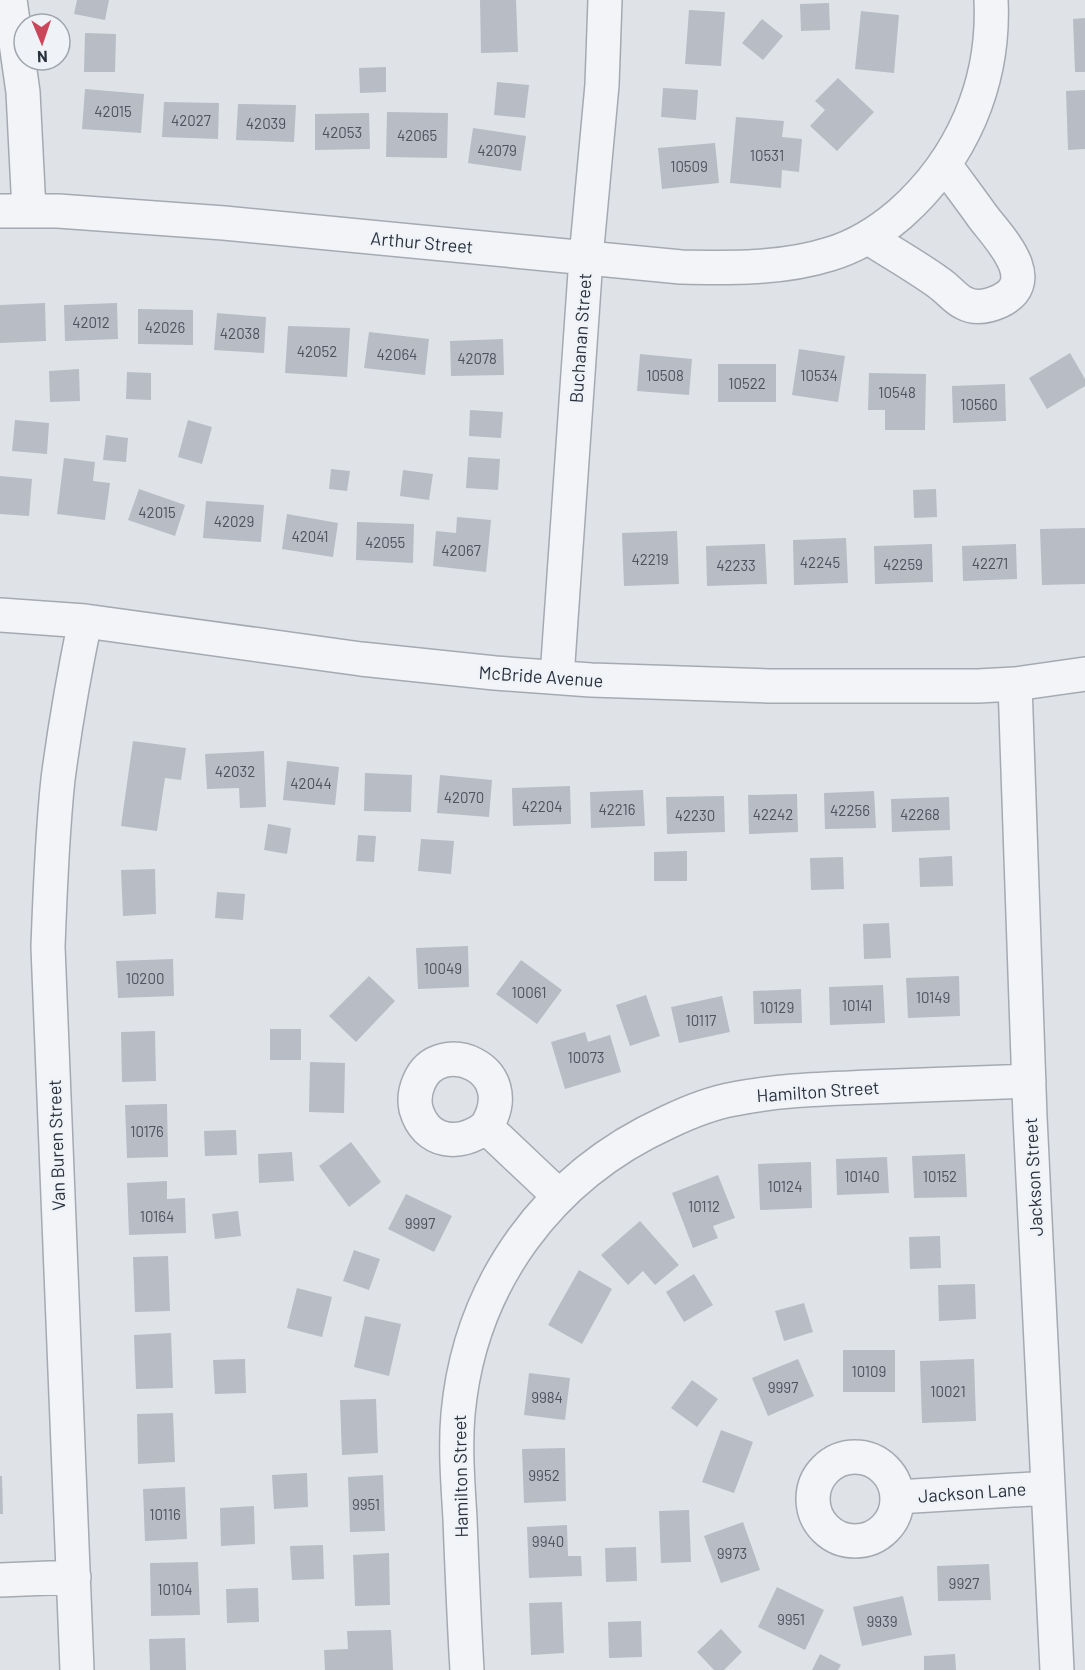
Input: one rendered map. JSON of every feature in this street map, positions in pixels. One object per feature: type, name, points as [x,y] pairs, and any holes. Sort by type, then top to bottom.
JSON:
[{"type":"street","points":[[10,0],[22,92],[14,211]]},
{"type":"street","name":"Buchanan Street","points":[[557,677],[586,258],[602,85],[605,0]]},
{"type":"street","points":[[945,165],[1013,257],[1017,276],[1016,284],[1011,294],[993,304],[979,306],[964,303],[941,284],[856,244],[916,200],[945,165],[968,126],[981,92],[987,64],[991,37],[991,0]]},
{"type":"street","name":"Arthur Street","points":[[14,211],[58,211],[224,223],[681,267],[731,268],[793,262],[830,255],[856,244]]},
{"type":"street","name":"McBride Avenue","points":[[0,615],[85,621],[361,659],[495,673],[669,684],[978,686],[1015,684],[1085,674]]},
{"type":"street","name":"Van Buren Street","points":[[77,1670],[48,947],[58,780],[71,689],[85,621]]},
{"type":"street","name":"Jackson Street","points":[[1015,684],[1029,1081],[1056,1670]]},
{"type":"street","name":"Hamilton Street","points":[[467,1670],[457,1459],[458,1414],[463,1381],[478,1328],[497,1282],[513,1253],[559,1196],[592,1166],[639,1135],[689,1112],[732,1099],[787,1090],[1029,1081]]},
{"type":"street","points":[[486,1127],[559,1196]]},
{"type":"street","name":"Jackson Lane","points":[[897,1497],[1048,1488]]},
{"type":"street","points":[[0,1580],[74,1577]]},
{"type":"building","points":[[77,0],[109,0],[105,20],[74,14]]},
{"type":"building","points":[[480,0],[516,0],[518,52],[481,53]]},
{"type":"building","points":[[829,3],[830,30],[801,31],[800,4]]},
{"type":"building","points":[[689,10],[725,12],[721,66],[685,64]]},
{"type":"building","points":[[861,11],[899,15],[894,73],[855,69]]},
{"type":"building","points":[[1085,18],[1085,72],[1075,72],[1073,19]]},
{"type":"building","points":[[762,19],[783,36],[763,60],[742,43]]},
{"type":"building","points":[[85,33],[116,34],[115,72],[84,72]]},
{"type":"building","points":[[386,67],[386,92],[360,93],[359,68]]},
{"type":"building","points":[[838,78],[874,112],[837,151],[810,126],[825,110],[815,101]]},
{"type":"building","points":[[497,82],[529,85],[525,118],[494,115]]},
{"type":"building","points":[[663,88],[698,90],[696,120],[661,117]]},
{"type":"building","points":[[85,89],[144,94],[141,133],[82,129]]},
{"type":"building","points":[[1085,90],[1085,149],[1068,150],[1066,91]]},
{"type":"building","points":[[164,102],[219,103],[218,139],[162,137]]},
{"type":"building","points":[[238,104],[296,105],[294,142],[236,140]]},
{"type":"building","points":[[387,112],[448,113],[447,158],[386,157]]},
{"type":"building","points":[[369,113],[370,149],[315,150],[315,114]]},
{"type":"building","points":[[736,117],[784,121],[782,137],[802,139],[799,172],[782,170],[781,188],[730,183]]},
{"type":"building","points":[[473,128],[526,136],[521,171],[468,163]]},
{"type":"building","points":[[715,143],[719,183],[662,189],[658,148]]},
{"type":"building","points":[[45,303],[46,341],[0,343],[0,305]]},
{"type":"building","points":[[117,303],[118,339],[65,341],[64,305]]},
{"type":"building","points":[[138,309],[193,310],[193,345],[138,344]]},
{"type":"building","points":[[217,313],[266,317],[264,353],[214,350]]},
{"type":"building","points":[[288,326],[350,328],[347,377],[285,373]]},
{"type":"building","points":[[369,332],[429,339],[425,375],[364,368]]},
{"type":"building","points":[[503,339],[504,375],[451,376],[450,341]]},
{"type":"building","points":[[799,349],[845,356],[838,402],[792,395]]},
{"type":"building","points":[[1070,353],[1085,379],[1085,386],[1047,409],[1029,378]]},
{"type":"building","points":[[640,354],[692,359],[689,395],[637,391]]},
{"type":"building","points":[[718,364],[776,364],[776,402],[718,402]]},
{"type":"building","points":[[79,369],[80,401],[50,402],[49,371]]},
{"type":"building","points":[[127,372],[151,373],[151,400],[126,399]]},
{"type":"building","points":[[869,373],[926,374],[925,430],[885,430],[885,410],[868,410]]},
{"type":"building","points":[[1005,384],[1006,421],[953,423],[952,386]]},
{"type":"building","points":[[470,410],[503,412],[501,438],[469,436]]},
{"type":"building","points":[[15,420],[49,423],[47,454],[12,451]]},
{"type":"building","points":[[188,420],[212,427],[202,464],[178,457]]},
{"type":"building","points":[[106,435],[128,438],[126,462],[103,460]]},
{"type":"building","points":[[468,457],[500,459],[498,490],[466,488]]},
{"type":"building","points":[[64,458],[95,462],[93,481],[110,483],[105,520],[57,514]]},
{"type":"building","points":[[331,469],[350,471],[347,491],[329,489]]},
{"type":"building","points":[[403,470],[433,474],[429,500],[400,496]]},
{"type":"building","points":[[0,476],[32,479],[29,516],[0,514]]},
{"type":"building","points":[[139,489],[185,505],[175,536],[128,520]]},
{"type":"building","points":[[936,489],[937,517],[914,518],[913,490]]},
{"type":"building","points":[[206,501],[264,505],[261,542],[203,538]]},
{"type":"building","points":[[287,514],[338,523],[333,557],[282,549]]},
{"type":"building","points":[[457,517],[491,520],[486,572],[433,566],[436,531],[456,533]]},
{"type":"building","points":[[357,522],[414,524],[413,563],[356,560]]},
{"type":"building","points":[[1085,528],[1085,584],[1042,585],[1040,529]]},
{"type":"building","points":[[677,531],[679,584],[624,586],[622,533]]},
{"type":"building","points":[[846,538],[848,583],[794,585],[793,540]]},
{"type":"building","points":[[765,544],[767,584],[707,586],[706,546]]},
{"type":"building","points":[[932,544],[933,582],[875,584],[874,546]]},
{"type":"building","points":[[1016,544],[1017,579],[963,581],[962,546]]},
{"type":"building","points":[[133,741],[186,748],[181,780],[165,778],[157,831],[121,826]]},
{"type":"building","points":[[264,751],[266,807],[240,808],[239,788],[207,789],[205,754]]},
{"type":"building","points":[[287,761],[339,767],[335,805],[283,800]]},
{"type":"building","points":[[365,773],[412,775],[411,812],[364,811]]},
{"type":"building","points":[[440,775],[492,780],[489,817],[437,813]]},
{"type":"building","points":[[570,786],[571,824],[513,826],[512,788]]},
{"type":"building","points":[[643,790],[645,826],[591,828],[590,792]]},
{"type":"building","points":[[874,791],[876,828],[825,829],[824,793]]},
{"type":"building","points":[[797,794],[798,832],[749,834],[748,795]]},
{"type":"building","points":[[724,796],[725,832],[667,834],[666,797]]},
{"type":"building","points":[[949,797],[950,830],[892,832],[891,799]]},
{"type":"building","points":[[268,824],[291,828],[287,854],[264,850]]},
{"type":"building","points":[[358,835],[376,836],[374,862],[356,861]]},
{"type":"building","points":[[421,839],[454,841],[451,874],[418,871]]},
{"type":"building","points":[[687,851],[687,881],[654,881],[654,852]]},
{"type":"building","points":[[952,856],[953,886],[920,887],[919,858]]},
{"type":"building","points":[[843,857],[844,889],[811,890],[810,858]]},
{"type":"building","points":[[155,869],[156,914],[123,916],[121,870]]},
{"type":"building","points":[[217,892],[245,894],[243,920],[215,918]]},
{"type":"building","points":[[889,923],[891,958],[864,959],[863,924]]},
{"type":"building","points":[[468,946],[469,987],[418,989],[416,948]]},
{"type":"building","points":[[173,959],[174,996],[118,998],[116,961]]},
{"type":"building","points":[[521,960],[562,990],[537,1024],[496,994]]},
{"type":"building","points":[[369,976],[395,1001],[356,1042],[329,1016]]},
{"type":"building","points":[[959,976],[960,1016],[908,1018],[906,978]]},
{"type":"building","points":[[883,985],[885,1023],[830,1025],[829,987]]},
{"type":"building","points":[[801,989],[802,1023],[754,1024],[753,991]]},
{"type":"building","points":[[646,995],[660,1036],[630,1046],[616,1005]]},
{"type":"building","points":[[722,996],[730,1032],[679,1043],[671,1007]]},
{"type":"building","points":[[270,1029],[301,1029],[301,1060],[270,1060]]},
{"type":"building","points":[[155,1031],[156,1081],[122,1082],[121,1032]]},
{"type":"building","points":[[585,1032],[588,1042],[610,1035],[621,1072],[565,1089],[551,1042]]},
{"type":"building","points":[[310,1062],[345,1063],[344,1113],[309,1112]]},
{"type":"building","points":[[167,1104],[168,1157],[127,1158],[125,1105]]},
{"type":"building","points":[[236,1130],[237,1155],[205,1156],[204,1131]]},
{"type":"building","points":[[351,1142],[381,1182],[349,1207],[319,1166]]},
{"type":"building","points":[[292,1152],[294,1181],[259,1183],[258,1154]]},
{"type":"building","points":[[965,1154],[967,1197],[914,1198],[912,1156]]},
{"type":"building","points":[[887,1157],[889,1193],[837,1195],[836,1159]]},
{"type":"building","points":[[811,1162],[812,1208],[760,1210],[758,1164]]},
{"type":"building","points":[[718,1175],[735,1218],[713,1226],[718,1238],[693,1248],[672,1193]]},
{"type":"building","points":[[167,1181],[167,1199],[185,1198],[186,1233],[129,1235],[127,1183]]},
{"type":"building","points":[[406,1194],[452,1216],[434,1252],[388,1229]]},
{"type":"building","points":[[238,1211],[241,1236],[215,1239],[212,1214]]},
{"type":"building","points":[[640,1221],[679,1265],[655,1285],[643,1271],[628,1285],[601,1255]]},
{"type":"building","points":[[940,1236],[941,1268],[910,1269],[909,1237]]},
{"type":"building","points":[[354,1250],[380,1259],[369,1290],[343,1281]]},
{"type":"building","points":[[168,1256],[170,1311],[135,1312],[133,1257]]},
{"type":"building","points":[[579,1270],[612,1289],[582,1344],[548,1325]]},
{"type":"building","points":[[694,1274],[713,1305],[684,1322],[666,1292]]},
{"type":"building","points":[[975,1284],[976,1319],[939,1321],[938,1285]]},
{"type":"building","points":[[297,1288],[332,1297],[322,1337],[287,1328]]},
{"type":"building","points":[[804,1303],[813,1332],[784,1341],[775,1311]]},
{"type":"building","points":[[365,1316],[401,1324],[389,1376],[354,1367]]},
{"type":"building","points":[[171,1333],[173,1388],[136,1389],[134,1335]]},
{"type":"building","points":[[843,1350],[895,1350],[895,1392],[843,1392]]},
{"type":"building","points":[[245,1359],[246,1393],[215,1394],[213,1360]]},
{"type":"building","points":[[798,1359],[814,1396],[768,1416],[752,1378]]},
{"type":"building","points":[[974,1359],[976,1421],[922,1423],[920,1361]]},
{"type":"building","points":[[529,1373],[570,1378],[565,1420],[524,1415]]},
{"type":"building","points":[[692,1380],[718,1399],[697,1427],[671,1408]]},
{"type":"building","points":[[376,1399],[378,1453],[342,1455],[340,1400]]},
{"type":"building","points":[[173,1413],[175,1462],[138,1464],[137,1414]]},
{"type":"building","points":[[721,1430],[753,1442],[734,1493],[702,1482]]},
{"type":"building","points":[[565,1448],[566,1501],[524,1503],[522,1449]]},
{"type":"building","points":[[307,1473],[308,1507],[274,1509],[272,1475]]},
{"type":"building","points":[[383,1475],[385,1531],[350,1532],[348,1477]]},
{"type":"building","points":[[0,1476],[2,1476],[3,1514],[0,1514]]},
{"type":"building","points":[[185,1487],[187,1539],[145,1541],[143,1489]]},
{"type":"building","points":[[254,1506],[255,1544],[221,1546],[220,1508]]},
{"type":"building","points":[[689,1510],[691,1562],[661,1563],[659,1511]]},
{"type":"building","points":[[743,1522],[760,1570],[721,1583],[704,1536]]},
{"type":"building","points":[[567,1525],[568,1556],[581,1556],[582,1576],[529,1578],[527,1527]]},
{"type":"building","points":[[323,1545],[324,1579],[292,1580],[290,1546]]},
{"type":"building","points":[[636,1547],[637,1581],[606,1582],[605,1548]]},
{"type":"building","points":[[389,1553],[390,1605],[355,1606],[353,1555]]},
{"type":"building","points":[[198,1562],[200,1615],[151,1616],[150,1563]]},
{"type":"building","points":[[989,1564],[991,1600],[938,1601],[937,1566]]},
{"type":"building","points":[[777,1587],[824,1610],[805,1650],[758,1627]]},
{"type":"building","points":[[258,1588],[259,1622],[227,1623],[226,1589]]},
{"type":"building","points":[[903,1596],[912,1635],[862,1646],[853,1607]]},
{"type":"building","points":[[562,1602],[564,1653],[531,1655],[529,1603]]},
{"type":"building","points":[[641,1621],[642,1657],[609,1658],[608,1622]]},
{"type":"building","points":[[721,1629],[742,1652],[724,1670],[714,1670],[697,1652]]},
{"type":"building","points":[[391,1630],[393,1670],[325,1670],[324,1650],[348,1649],[347,1631]]},
{"type":"building","points":[[185,1638],[186,1670],[150,1670],[149,1639]]},
{"type":"building","points":[[820,1654],[841,1665],[838,1670],[812,1670]]},
{"type":"building","points":[[955,1654],[956,1670],[924,1670],[924,1656]]}]
